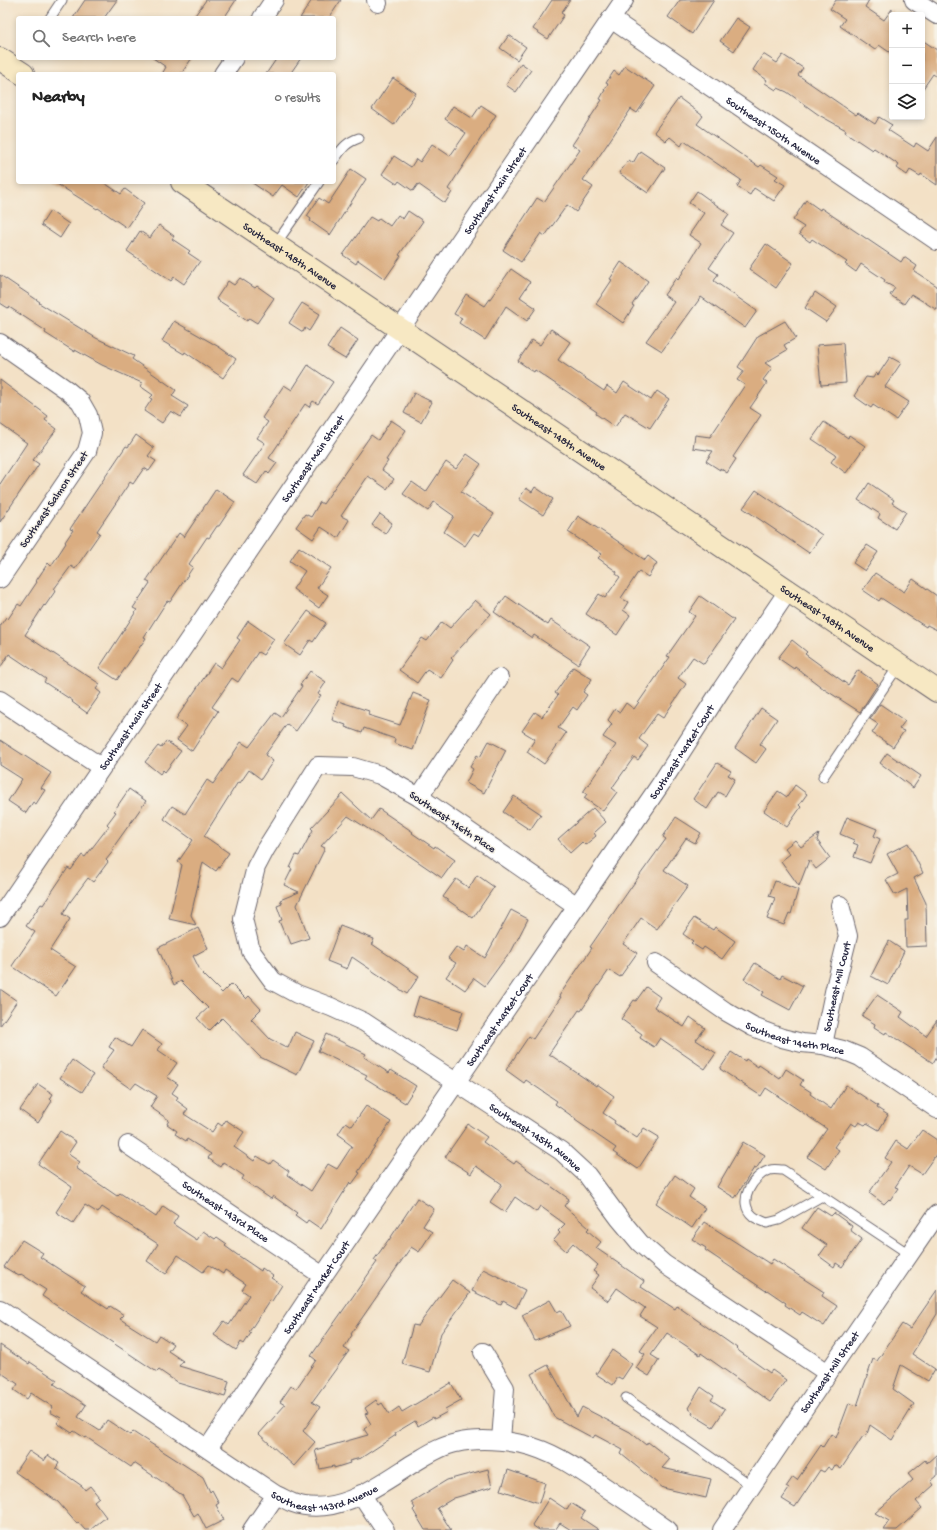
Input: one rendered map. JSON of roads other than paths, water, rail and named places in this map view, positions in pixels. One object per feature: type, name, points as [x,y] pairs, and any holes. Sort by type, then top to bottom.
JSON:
[{"type":"main road","name":"Southeast 148th Avenue","points":[[185,184],[937,691]]},
{"type":"street","points":[[263,16],[274,0]]},
{"type":"street","name":"Southeast Main Street","points":[[1,915],[624,0]]},
{"type":"street","points":[[914,0],[937,15]]},
{"type":"street","name":"Southeast 150th Avenue","points":[[611,19],[937,241]]},
{"type":"street","points":[[225,72],[233,60]]},
{"type":"street","name":"Southeast Salmon Street","points":[[0,343],[67,390],[80,401],[88,415],[92,433],[87,451],[0,579]]},
{"type":"street","name":"Southeast Market Court","points":[[208,1448],[323,1276],[660,785],[721,690],[788,591]]},
{"type":"street","points":[[419,797],[500,678]]},
{"type":"street","points":[[0,700],[101,767]]},
{"type":"street","name":"Southeast 146th Place","points":[[244,919],[256,867],[264,850],[318,766],[353,767],[380,774],[419,797],[577,906]]},
{"type":"street","name":"Southeast Mill Court","points":[[823,1045],[848,936],[840,905]]},
{"type":"street","name":"Southeast 145th Avenue","points":[[244,919],[251,950],[273,981],[297,994],[364,1022],[561,1151],[587,1176],[640,1243],[664,1264],[828,1372]]},
{"type":"street","name":"Southeast 146th Place","points":[[656,963],[725,1011],[753,1027],[782,1038],[802,1043],[823,1045],[860,1057],[937,1109]]},
{"type":"street","name":"Southeast 143rd Place","points":[[128,1145],[323,1276]]},
{"type":"street","name":"Southeast Mill Street","points":[[722,1530],[828,1372],[937,1214]]},
{"type":"street","name":"Southeast 143rd Avenue","points":[[0,1309],[276,1495],[293,1503],[324,1507],[340,1504],[361,1494],[431,1452],[455,1443],[480,1440],[501,1440],[524,1444],[561,1458],[668,1530]]},
{"type":"street","points":[[483,1352],[505,1388],[501,1440]]},
{"type":"street","points":[[361,1494],[385,1530]]},
{"type":"street","points":[[252,1530],[276,1495]]},
{"type":"lane","points":[[51,16],[62,0]]},
{"type":"lane","points":[[336,157],[349,141],[359,138]]},
{"type":"lane","points":[[275,245],[318,184]]},
{"type":"lane","points":[[823,777],[899,666]]},
{"type":"lane","points":[[822,1196],[779,1220],[767,1223],[752,1216],[745,1202],[747,1192],[758,1178],[770,1170],[783,1170],[822,1196],[909,1254]]},
{"type":"lane","points":[[626,1398],[752,1486]]}]
